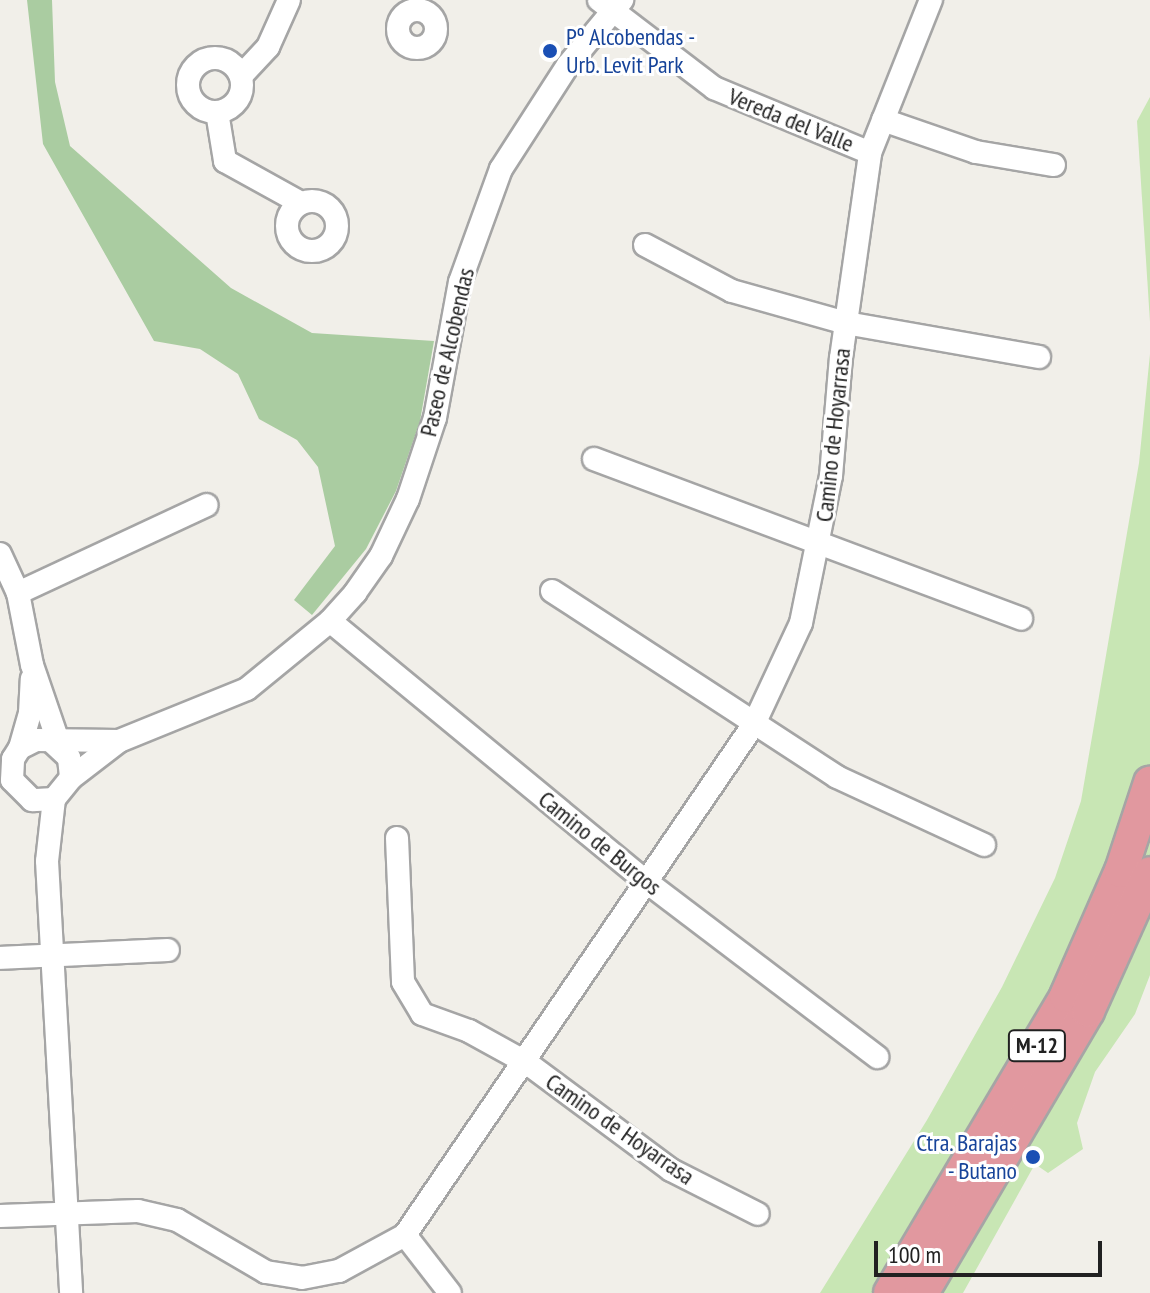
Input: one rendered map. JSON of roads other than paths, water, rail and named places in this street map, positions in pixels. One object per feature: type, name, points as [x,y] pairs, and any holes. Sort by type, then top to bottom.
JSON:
[{"type":"highway","name":"M-12","points":[[890,1293],[1066,996],[1116,884],[1150,783]]},
{"type":"highway","name":"M-12","points":[[922,1293],[1088,1011],[1150,873]]},
{"type":"street","points":[[217,112],[240,97],[241,76],[268,47],[289,0]]},
{"type":"street","name":"Camino de Hoyarrasa","points":[[0,1216],[138,1211],[177,1220],[266,1272],[302,1278],[339,1271],[405,1235],[527,1063],[644,880],[754,724],[801,623],[820,547],[846,323],[870,153],[931,0]]},
{"type":"street","name":"Vereda del Valle","points":[[611,4],[714,88],[870,153]]},
{"type":"street","name":"Paseo de Alcobendas","points":[[71,778],[119,741],[247,689],[330,621],[381,556],[408,499],[435,418],[460,282],[501,169],[542,101],[611,4]]},
{"type":"street","points":[[217,112],[196,104],[191,74],[217,58],[241,76]]},
{"type":"street","points":[[217,112],[225,161],[301,203]]},
{"type":"street","points":[[883,120],[976,152],[1054,165]]},
{"type":"street","name":"Camino de Hoyarrasa","points":[[645,245],[732,291],[846,323],[1039,357]]},
{"type":"street","name":"Camino de Hoyarrasa","points":[[594,459],[820,547],[1021,619]]},
{"type":"street","points":[[18,593],[207,505]]},
{"type":"street","points":[[0,554],[18,593],[32,665],[56,743],[69,758],[71,778],[54,799],[47,861],[71,1293]]},
{"type":"street","points":[[552,591],[837,777],[984,845]]},
{"type":"street","name":"Camino de Burgos","points":[[330,621],[644,880],[877,1057]]},
{"type":"street","points":[[32,665],[30,713],[11,759],[12,780],[14,793],[36,818],[47,861]]},
{"type":"street","name":"Paseo de Alcobendas","points":[[56,743],[119,741]]},
{"type":"street","points":[[11,759],[56,743]]},
{"type":"street","points":[[14,793],[54,799]]},
{"type":"street","name":"Camino de Hoyarrasa","points":[[397,838],[403,982],[422,1014],[469,1031],[527,1063],[671,1170],[758,1214]]},
{"type":"street","points":[[0,958],[168,950]]},
{"type":"street","points":[[405,1235],[450,1293]]},
{"type":"place","name":"Pº Alcobendas - Urb. Levit Park","points":[[550,51]]},
{"type":"place","name":"Ctra. Barajas - Butano","points":[[1033,1157]]}]
